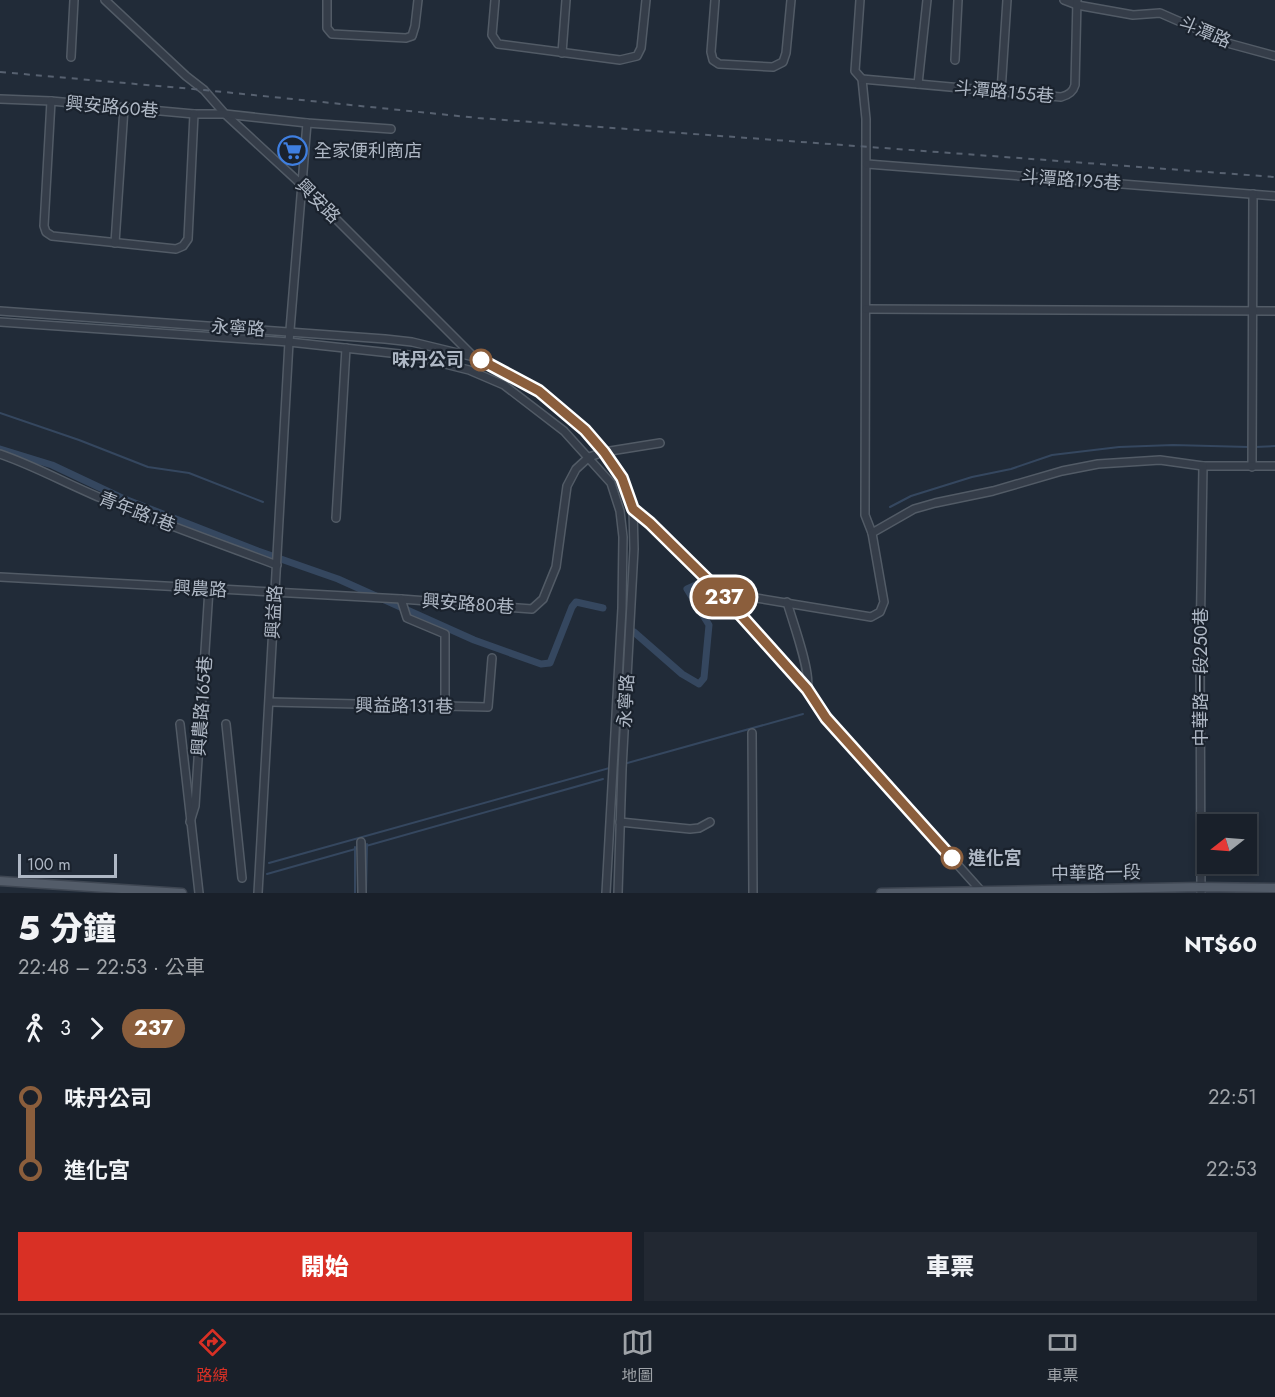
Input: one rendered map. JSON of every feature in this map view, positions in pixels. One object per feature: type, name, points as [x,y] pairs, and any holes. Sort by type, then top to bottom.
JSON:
[{"type":"main road","points":[[0,881],[182,893]]},
{"type":"main road","name":"中華路一段","points":[[881,893],[1275,888]]},
{"type":"street","points":[[71,57],[74,0]]},
{"type":"street","name":"興安路","points":[[105,0],[204,90],[225,114],[302,185],[474,357],[539,391],[571,416],[604,452],[622,478],[633,509],[720,592],[807,689],[826,718],[982,892]]},
{"type":"street","points":[[327,0],[327,28],[332,34],[412,36],[418,0]]},
{"type":"street","points":[[495,0],[492,35],[498,44],[620,60],[637,56],[641,48],[646,0]]},
{"type":"street","points":[[562,53],[567,0]]},
{"type":"street","points":[[715,0],[711,52],[714,60],[719,64],[773,67],[783,62],[786,53],[790,0]]},
{"type":"street","points":[[720,592],[871,617],[880,612],[884,602],[872,533],[866,515],[866,119],[862,79],[855,71],[860,0]]},
{"type":"street","points":[[918,84],[927,0]]},
{"type":"street","points":[[955,60],[958,0]]},
{"type":"street","points":[[1001,92],[1007,0]]},
{"type":"street","name":"斗潭路","points":[[1064,0],[1133,15],[1160,14],[1232,44],[1275,56]]},
{"type":"street","name":"斗潭路155巷","points":[[862,79],[1061,97],[1071,93],[1075,85],[1077,2]]},
{"type":"street","name":"興安路60巷","points":[[0,99],[51,101],[194,114],[225,114],[391,129]]},
{"type":"street","points":[[51,101],[44,226],[46,232],[52,236],[176,249],[183,246],[188,239],[194,114]]},
{"type":"street","points":[[115,243],[124,108]]},
{"type":"street","name":"興益路","points":[[258,893],[289,342],[307,123]]},
{"type":"street","name":"斗潭路195巷","points":[[867,164],[1275,196]]},
{"type":"street","points":[[1252,467],[1253,194]]},
{"type":"street","points":[[866,309],[1275,311]]},
{"type":"street","name":"永寧路","points":[[0,311],[412,342],[474,357]]},
{"type":"street","name":"永寧路","points":[[0,322],[289,342],[410,355],[469,370]]},
{"type":"street","points":[[336,519],[346,348]]},
{"type":"street","points":[[474,357],[469,370],[504,385],[547,416],[589,457],[610,483],[620,511],[633,509]]},
{"type":"street","points":[[589,457],[604,452],[660,443]]},
{"type":"street","name":"青年路1巷","points":[[0,454],[30,465],[133,512],[277,565]]},
{"type":"street","name":"興安路80巷","points":[[401,599],[532,609],[543,599],[556,567],[567,486],[576,469],[589,457]]},
{"type":"street","points":[[872,533],[914,509],[993,491],[1062,471],[1136,460],[1160,460],[1203,466],[1275,466]]},
{"type":"street","name":"中華路一段250巷","points":[[1201,890],[1200,649],[1203,466]]},
{"type":"street","name":"永寧路","points":[[618,893],[633,584],[633,509]]},
{"type":"street","name":"永寧路","points":[[606,893],[622,608],[623,537],[620,511]]},
{"type":"street","name":"興農路","points":[[0,577],[401,599]]},
{"type":"street","name":"興農路165巷","points":[[190,822],[195,806],[209,589]]},
{"type":"street","points":[[401,599],[407,618],[445,634],[445,706]]},
{"type":"street","points":[[787,602],[806,667],[809,683],[807,689]]},
{"type":"street","name":"興益路131巷","points":[[270,702],[488,707],[492,658]]},
{"type":"street","points":[[180,724],[199,893]]},
{"type":"street","points":[[226,724],[242,878]]},
{"type":"street","points":[[752,733],[753,893]]},
{"type":"street","points":[[620,822],[690,829],[699,828],[710,822]]},
{"type":"street","points":[[361,842],[362,893]]},
{"type":"waterway","points":[[0,413],[148,467],[189,473],[263,502]]},
{"type":"waterway","points":[[890,507],[911,496],[972,477],[1011,469],[1052,455],[1119,447],[1173,445],[1249,447]]},
{"type":"waterway","points":[[1255,447],[1275,446]]},
{"type":"waterway","points":[[0,449],[52,465],[122,498],[258,551],[338,579],[474,640],[541,664],[550,663],[576,602],[603,608]]},
{"type":"waterway","points":[[634,632],[682,674],[699,684],[704,678],[709,625],[687,589],[698,584]]},
{"type":"waterway","points":[[714,585],[748,587]]},
{"type":"waterway","points":[[269,863],[803,714]]},
{"type":"waterway","points":[[267,874],[603,779]]},
{"type":"waterway","points":[[366,893],[367,844]]},
{"type":"waterway","points":[[355,847],[355,893]]},
{"type":"railway","points":[[0,72],[478,118],[1275,177]]},
{"type":"bus line","name":"237","points":[[481,360],[539,391],[585,430],[622,478],[633,509],[720,592],[807,689],[826,718],[952,858]]},
{"type":"place","name":"全家便利商店","points":[[293,151]]},
{"type":"place","name":"味丹公司","points":[[481,360]]},
{"type":"place","name":"進化宮","points":[[952,858]]}]
